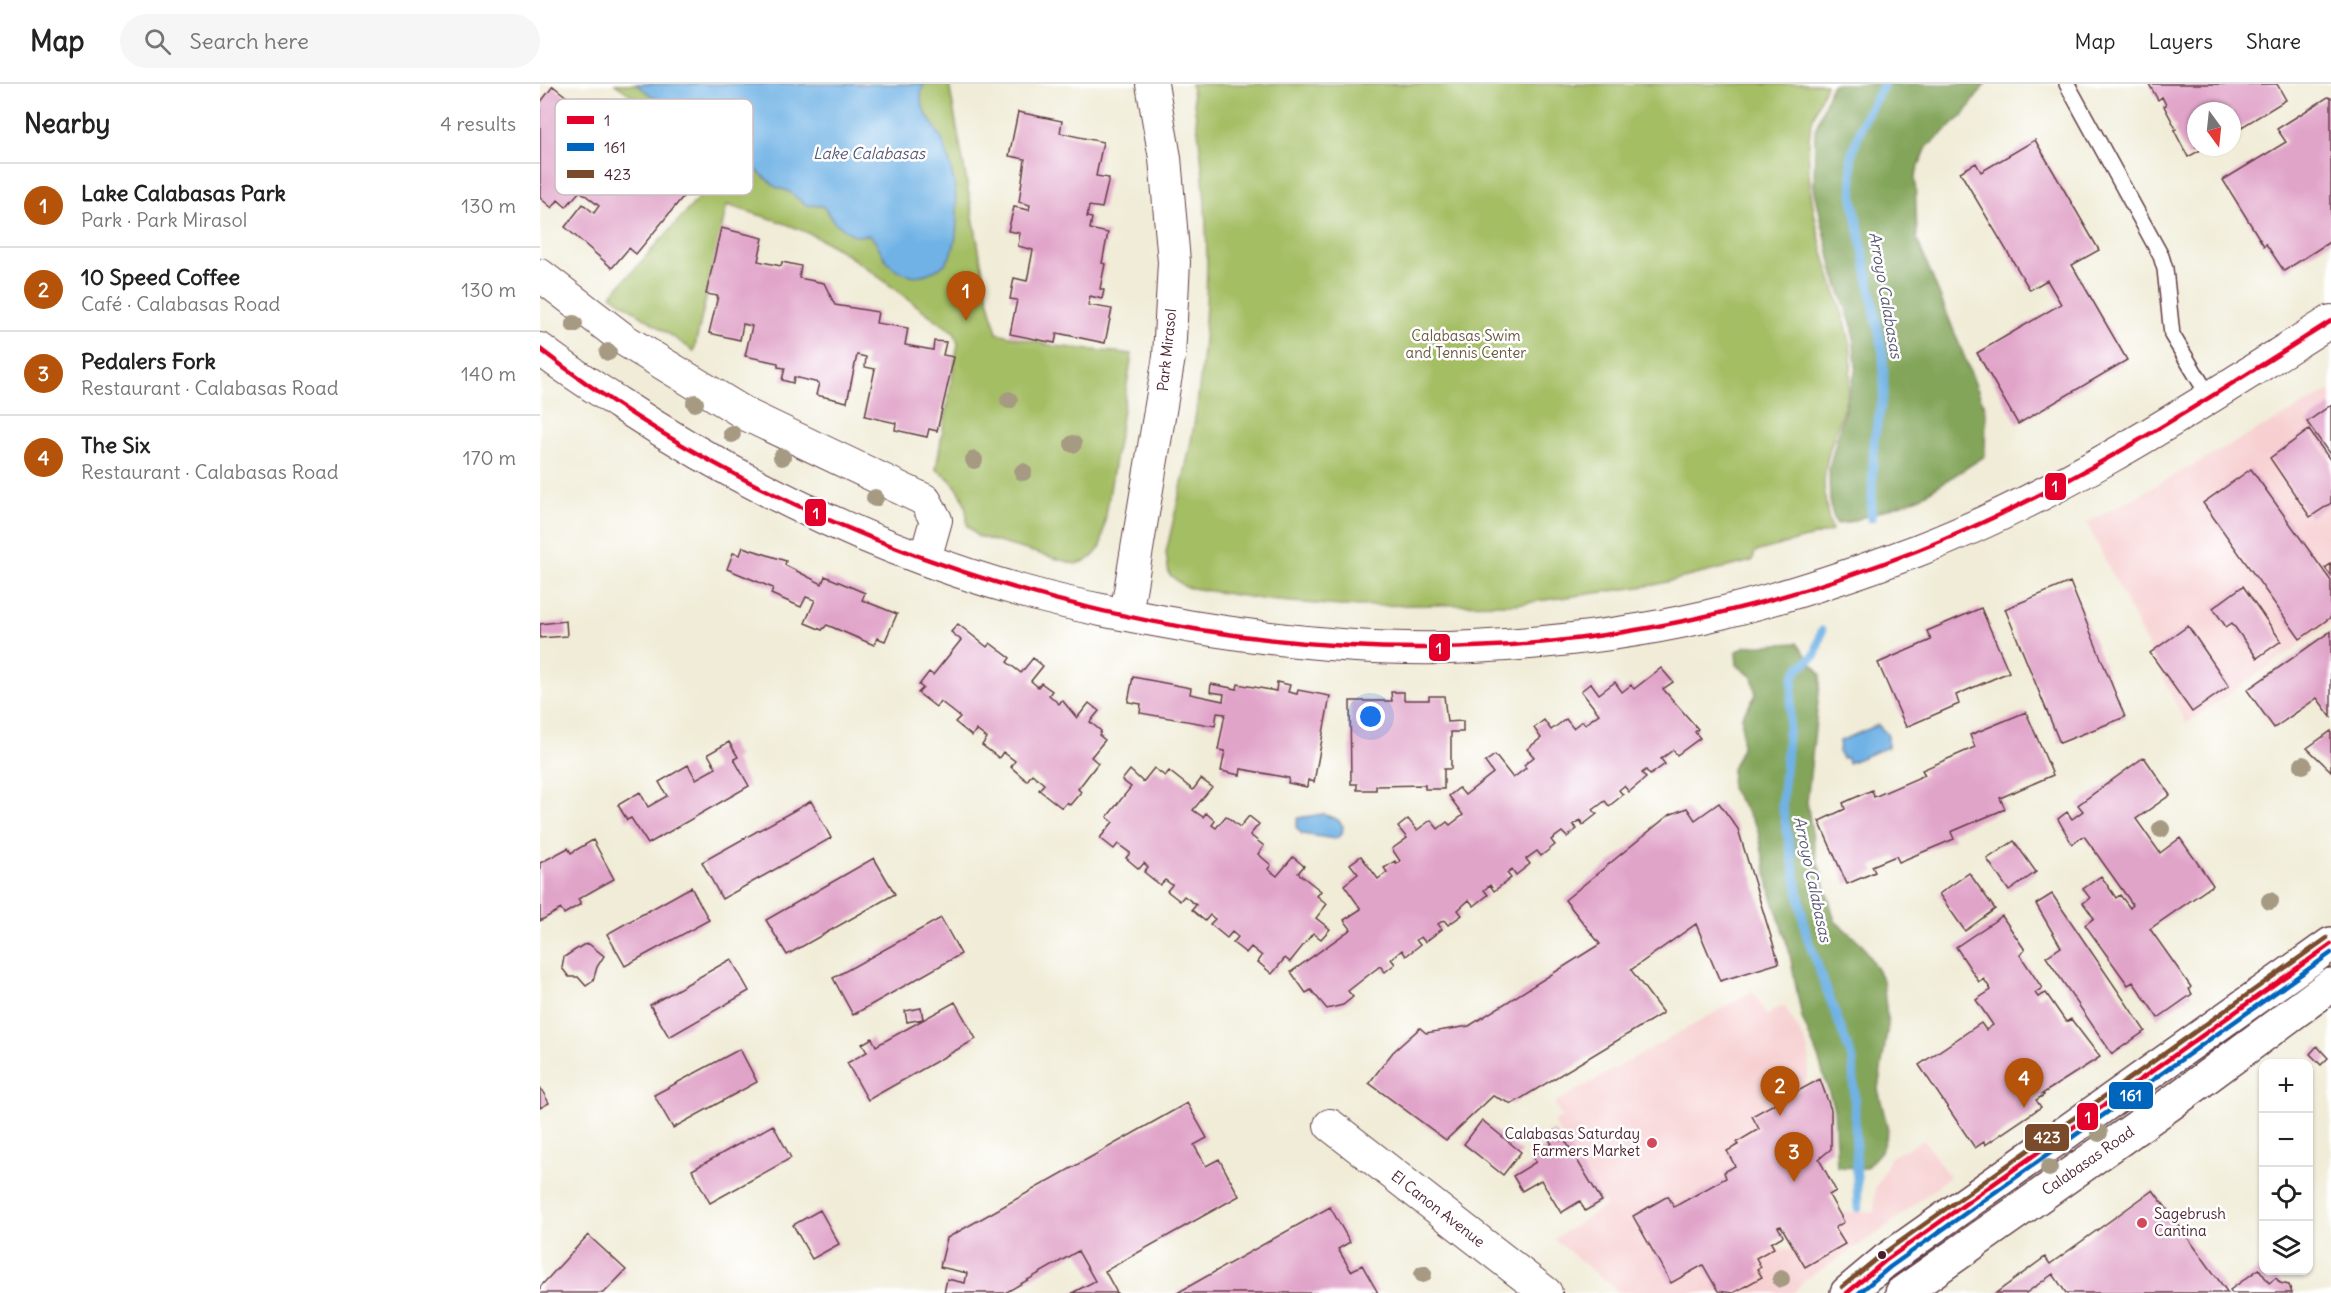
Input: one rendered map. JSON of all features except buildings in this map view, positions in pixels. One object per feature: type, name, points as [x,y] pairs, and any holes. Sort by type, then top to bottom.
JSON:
[{"type":"main road","points":[[1847,1293],[1885,1261],[2331,944]]},
{"type":"main road","name":"Calabasas Road","points":[[1902,1293],[2170,1104],[2331,985]]},
{"type":"street","name":"Park Mirasol","points":[[1126,615],[1169,357],[1173,262],[1165,158],[1152,84]]},
{"type":"street","points":[[540,275],[626,341],[749,416],[925,500],[936,520],[925,560]]},
{"type":"street","points":[[540,349],[688,448],[825,520],[925,560],[1023,591],[1126,615],[1251,637],[1350,646],[1471,647],[1587,636],[1703,617],[1905,554],[2000,516],[2210,398],[2331,321]]},
{"type":"street","name":"El Canon Avenue","points":[[1330,1125],[1546,1293]]},
{"type":"lane","points":[[2067,84],[2161,256],[2172,334],[2210,398]]},
{"type":"shaded area","points":[[2331,390],[2331,623],[2186,724],[2087,523]]},
{"type":"shaded area","name":"Calabasas Saturday Farmers Market","points":[[1753,991],[1767,1015],[1784,1005],[1806,1043],[1810,1060],[1805,1087],[1752,1116],[1759,1129],[1727,1151],[1735,1166],[1724,1172],[1726,1178],[1674,1207],[1667,1196],[1643,1210],[1680,1276],[1703,1264],[1718,1293],[1620,1293],[1554,1239],[1606,1206],[1553,1122],[1562,1117],[1554,1103]]},
{"type":"shaded area","points":[[1924,1140],[1949,1177],[1885,1228],[1805,1280],[1793,1293],[1732,1293],[1761,1277],[1757,1269],[1761,1267],[1756,1258],[1774,1248],[1795,1250],[1805,1267],[1844,1244],[1835,1228],[1844,1222],[1841,1217],[1844,1212],[1874,1212],[1875,1190],[1891,1157]]},
{"type":"green space","points":[[615,84],[949,84],[987,294],[997,333],[1054,346],[1132,354],[1101,546],[1096,553],[1087,560],[1075,564],[977,536],[967,525],[966,507],[960,492],[936,469],[958,344],[954,332],[873,272],[811,234],[727,205],[694,351],[611,295],[702,195],[753,195],[753,99],[636,99]]},
{"type":"green space","name":"Calabasas Swim and Tennis Center","points":[[1191,84],[1826,84],[1810,131],[1810,187],[1821,244],[1845,322],[1851,355],[1848,390],[1826,463],[1824,482],[1826,505],[1832,531],[1755,552],[1752,561],[1654,585],[1516,604],[1340,606],[1268,600],[1185,587],[1169,574],[1166,553],[1195,417],[1205,319],[1207,280],[1205,201]]},
{"type":"green space","points":[[1832,84],[1985,84],[1964,115],[1927,147],[1915,176],[1917,239],[1986,411],[1985,456],[1919,498],[1846,523],[1836,524],[1830,506],[1829,468],[1856,368],[1853,329],[1834,275],[1814,187],[1815,131]]},
{"type":"green space","points":[[1797,643],[1821,675],[1807,802],[1816,856],[1835,921],[1862,944],[1883,980],[1888,1026],[1878,1089],[1888,1130],[1881,1151],[1866,1168],[1837,1167],[1834,1109],[1818,1057],[1802,1018],[1789,950],[1771,894],[1757,827],[1731,788],[1732,769],[1742,747],[1742,716],[1756,695],[1752,677],[1737,665],[1736,652],[1746,646]]},
{"type":"water","name":"Lake Calabasas","points":[[636,84],[924,84],[921,92],[923,107],[948,155],[955,191],[956,230],[953,248],[947,262],[936,270],[921,275],[907,274],[897,270],[888,262],[869,235],[855,236],[834,222],[823,206],[806,205],[788,191],[776,187],[753,167],[753,99],[656,99]]},
{"type":"water","points":[[1878,725],[1888,735],[1888,747],[1848,763],[1847,758],[1842,758],[1839,753],[1840,741]]},
{"type":"water","points":[[1323,814],[1338,820],[1343,826],[1342,834],[1335,839],[1302,834],[1296,827],[1298,818]]},
{"type":"waterway","name":"Arroyo Calabasas","points":[[1871,518],[1874,440],[1884,391],[1883,354],[1853,199],[1851,156],[1865,117],[1884,84]]},
{"type":"waterway","name":"Arroyo Calabasas","points":[[1822,631],[1815,655],[1797,670],[1793,678],[1782,805],[1806,934],[1853,1061],[1858,1208]]},
{"type":"transit line","name":"1","points":[[540,349],[637,417],[740,477],[849,529],[963,572],[1079,605],[1197,630],[1316,644],[1434,648],[1558,641],[1680,622],[1799,591],[1916,551],[2024,503],[2077,475],[2180,416],[2331,321]]},
{"type":"transit line","name":"423","points":[[1842,1287],[1881,1255],[2327,938]]},
{"type":"transit line","name":"1","points":[[1847,1293],[1885,1261],[2331,944]]},
{"type":"transit line","name":"161","points":[[1859,1293],[1890,1267],[2331,953]]},
{"type":"place","name":"Lake Calabasas Park","points":[[966,321]]},
{"type":"place","name":"The Six","points":[[2024,1108]]},
{"type":"place","name":"10 Speed Coffee","points":[[1780,1116]]},
{"type":"place","name":"Calabasas Saturday Farmers Market","points":[[1652,1143]]},
{"type":"place","name":"Pedalers Fork","points":[[1794,1182]]},
{"type":"place","name":"Sagebrush Cantina","points":[[2142,1223]]}]
